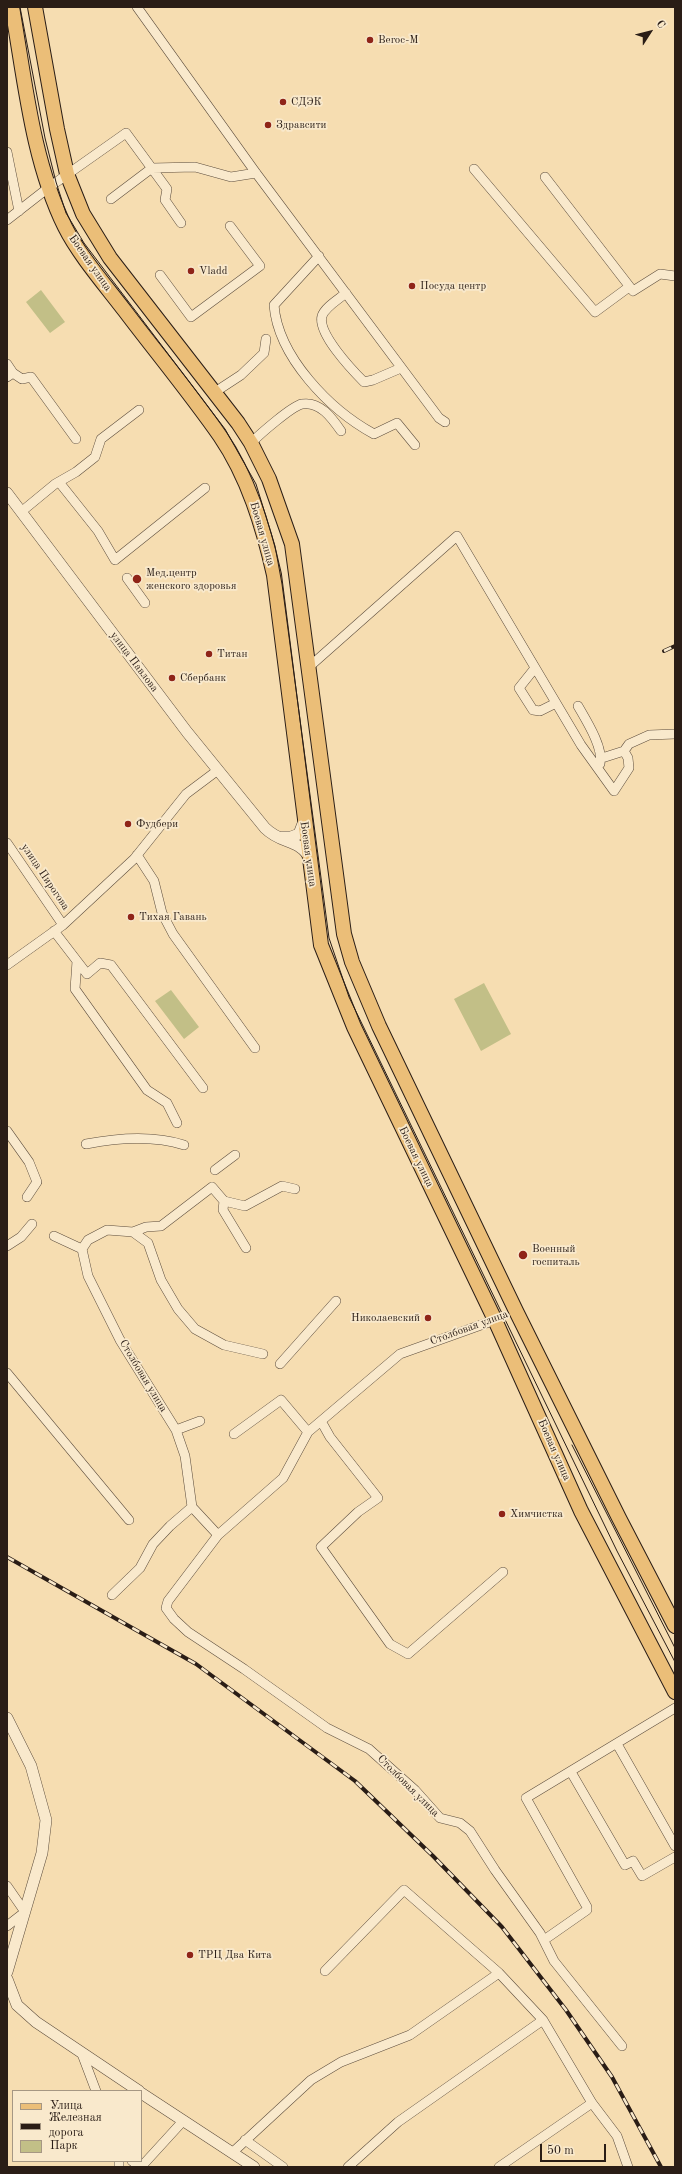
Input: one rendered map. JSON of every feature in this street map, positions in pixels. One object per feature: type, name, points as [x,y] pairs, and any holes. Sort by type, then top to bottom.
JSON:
[{"type":"main road","name":"Боевая улица","points":[[12,7],[38,153],[48,188],[66,229],[101,279],[220,436],[240,472],[256,508],[267,542],[274,575],[308,855],[321,945],[336,986],[397,1118],[494,1320],[581,1511],[675,1692]]},
{"type":"main road","name":"Боевая улица","points":[[35,7],[57,129],[67,174],[83,214],[110,258],[215,392],[251,443],[269,479],[292,544],[344,934],[352,962],[376,1020],[516,1311],[619,1518],[675,1626]]},
{"type":"main road","name":"Столбовая улица","points":[[494,1320],[516,1311]]},
{"type":"street","points":[[137,7],[256,173],[346,292],[401,368],[439,418],[445,422]]},
{"type":"street","points":[[7,220],[67,174],[126,133],[167,189],[165,200],[181,222]]},
{"type":"street","points":[[7,152],[19,211]]},
{"type":"street","points":[[111,198],[152,168],[195,167],[232,177],[256,173]]},
{"type":"street","points":[[474,169],[595,312],[629,287]]},
{"type":"street","points":[[544,177],[633,291],[639,289],[660,274],[675,276]]},
{"type":"street","points":[[160,275],[191,317],[260,266],[230,226]]},
{"type":"street","points":[[319,256],[274,305],[275,319],[286,346],[304,376],[357,425],[374,434],[397,423],[415,445]]},
{"type":"street","points":[[346,292],[328,307],[322,316],[321,328],[349,366],[364,382],[373,380],[401,368]]},
{"type":"street","points":[[215,392],[241,375],[264,353],[266,339]]},
{"type":"street","points":[[7,364],[10,375],[22,379],[31,377],[76,439]]},
{"type":"street","points":[[251,443],[270,425],[301,404],[310,404],[322,409],[331,416],[340,431]]},
{"type":"street","points":[[21,512],[59,482],[95,457],[101,439],[139,410]]},
{"type":"street","points":[[59,482],[98,531],[115,560],[205,488]]},
{"type":"street","name":"улица Павлова","points":[[7,493],[218,770],[265,828],[280,840],[300,845],[308,855]]},
{"type":"street","points":[[309,667],[457,536],[556,703],[599,771],[614,791],[629,768],[628,758],[624,751]]},
{"type":"street","points":[[127,578],[145,603]]},
{"type":"street","points":[[536,668],[519,688],[533,710],[540,711],[556,703]]},
{"type":"street","points":[[578,706],[594,736],[602,758],[599,771]]},
{"type":"street","points":[[602,758],[624,751],[630,744],[649,735],[675,734]]},
{"type":"street","points":[[7,965],[63,925],[137,855],[186,794],[218,770]]},
{"type":"street","name":"улица Павлова","points":[[265,828],[283,838],[291,838],[299,834],[304,821]]},
{"type":"street","name":"улица Пирогова","points":[[7,843],[63,925]]},
{"type":"street","points":[[137,855],[154,881],[162,913],[173,934],[255,1048]]},
{"type":"street","points":[[54,932],[87,974],[100,963],[111,965],[203,1088]]},
{"type":"street","points":[[77,961],[75,989],[147,1090],[167,1103],[177,1123]]},
{"type":"street","points":[[7,1131],[29,1162],[37,1182],[27,1197]]},
{"type":"street","points":[[86,1144],[104,1140],[136,1139],[171,1141],[184,1145]]},
{"type":"street","points":[[215,1170],[235,1155]]},
{"type":"street","points":[[54,1236],[82,1249],[88,1240],[107,1230],[133,1232],[146,1227],[161,1226],[212,1188],[224,1201],[245,1206],[282,1186],[294,1189]]},
{"type":"street","points":[[224,1201],[223,1210],[246,1248]]},
{"type":"street","points":[[7,1246],[21,1237],[32,1224]]},
{"type":"street","points":[[133,1232],[148,1243],[160,1280],[178,1309],[194,1329],[224,1345],[263,1354]]},
{"type":"street","name":"Столбовая улица","points":[[82,1249],[88,1276],[120,1340],[176,1430],[185,1456],[192,1507]]},
{"type":"street","points":[[280,1364],[336,1301]]},
{"type":"street","name":"Столбовая улица","points":[[494,1320],[400,1354],[308,1432],[283,1478],[218,1536],[168,1601],[166,1608],[188,1632],[244,1668],[327,1728],[369,1749],[415,1790],[440,1818],[464,1825],[470,1831],[544,1940],[549,1953],[554,1960],[622,2046]]},
{"type":"street","points":[[7,1373],[129,1520]]},
{"type":"street","points":[[234,1434],[281,1400],[308,1432]]},
{"type":"street","points":[[176,1430],[200,1421]]},
{"type":"street","points":[[321,1421],[330,1437],[378,1498],[358,1512],[322,1547],[390,1644],[408,1654],[503,1572]]},
{"type":"street","points":[[112,1595],[140,1568],[153,1544],[170,1526],[192,1507],[218,1536]]},
{"type":"street","points":[[544,1940],[587,1910],[587,1907],[526,1798],[675,1708]]},
{"type":"street","points":[[7,1718],[31,1766],[46,1820],[42,1853],[7,1972]]},
{"type":"street","points":[[617,1744],[675,1846]]},
{"type":"street","points":[[571,1772],[625,1865],[633,1862],[642,1876],[675,1857]]},
{"type":"street","points":[[7,1886],[25,1912]]},
{"type":"street","points":[[325,1971],[404,1890],[499,1973],[543,2020],[592,2104],[617,2136],[628,2167]]},
{"type":"street","points":[[7,1926],[25,1912]]},
{"type":"street","points":[[233,2152],[311,2080],[342,2062],[410,2035],[499,1973]]},
{"type":"street","points":[[7,1979],[12,2003],[36,2022],[137,2090]]},
{"type":"street","points":[[348,2167],[398,2122],[543,2020]]},
{"type":"street","points":[[82,2054],[96,2090]]},
{"type":"street","points":[[142,2093],[254,2167]]},
{"type":"street","points":[[499,2167],[592,2104]]},
{"type":"street","points":[[141,2167],[183,2120]]},
{"type":"street","points":[[245,2140],[283,2167]]},
{"type":"green space","points":[[41,290],[65,322],[50,333],[26,302]]},
{"type":"green space","points":[[484,983],[511,1034],[481,1051],[454,999]]},
{"type":"green space","points":[[171,990],[199,1027],[184,1039],[155,1001]]},
{"type":"tram line","points":[[20,7],[45,138],[56,182],[66,213],[84,243],[225,429],[256,484],[275,546],[282,584],[329,938],[349,997],[617,1551],[675,1662]]},
{"type":"tram line","points":[[572,1445],[675,1648]]},
{"type":"railway","points":[[664,651],[675,646]]},
{"type":"railway","points":[[7,1557],[196,1664],[355,1781],[433,1856],[502,1927],[566,2010],[612,2077],[661,2167]]},
{"type":"place","name":"Вегос-М","points":[[370,40]]},
{"type":"place","name":"СДЭК","points":[[283,102]]},
{"type":"place","name":"Здравсити","points":[[268,125]]},
{"type":"place","name":"Vladd","points":[[191,271]]},
{"type":"place","name":"Посуда центр","points":[[412,286]]},
{"type":"place","name":"Мед.центр женского здоровья","points":[[137,579]]},
{"type":"place","name":"Титан","points":[[209,654]]},
{"type":"place","name":"Сбербанк","points":[[172,678]]},
{"type":"place","name":"Фудбери","points":[[128,824]]},
{"type":"place","name":"Тихая Гавань","points":[[131,917]]},
{"type":"place","name":"Военный госпиталь","points":[[523,1255]]},
{"type":"place","name":"Николаевский","points":[[428,1318]]},
{"type":"place","name":"Химчистка","points":[[502,1514]]},
{"type":"place","name":"ТРЦ Два Кита","points":[[190,1955]]}]
